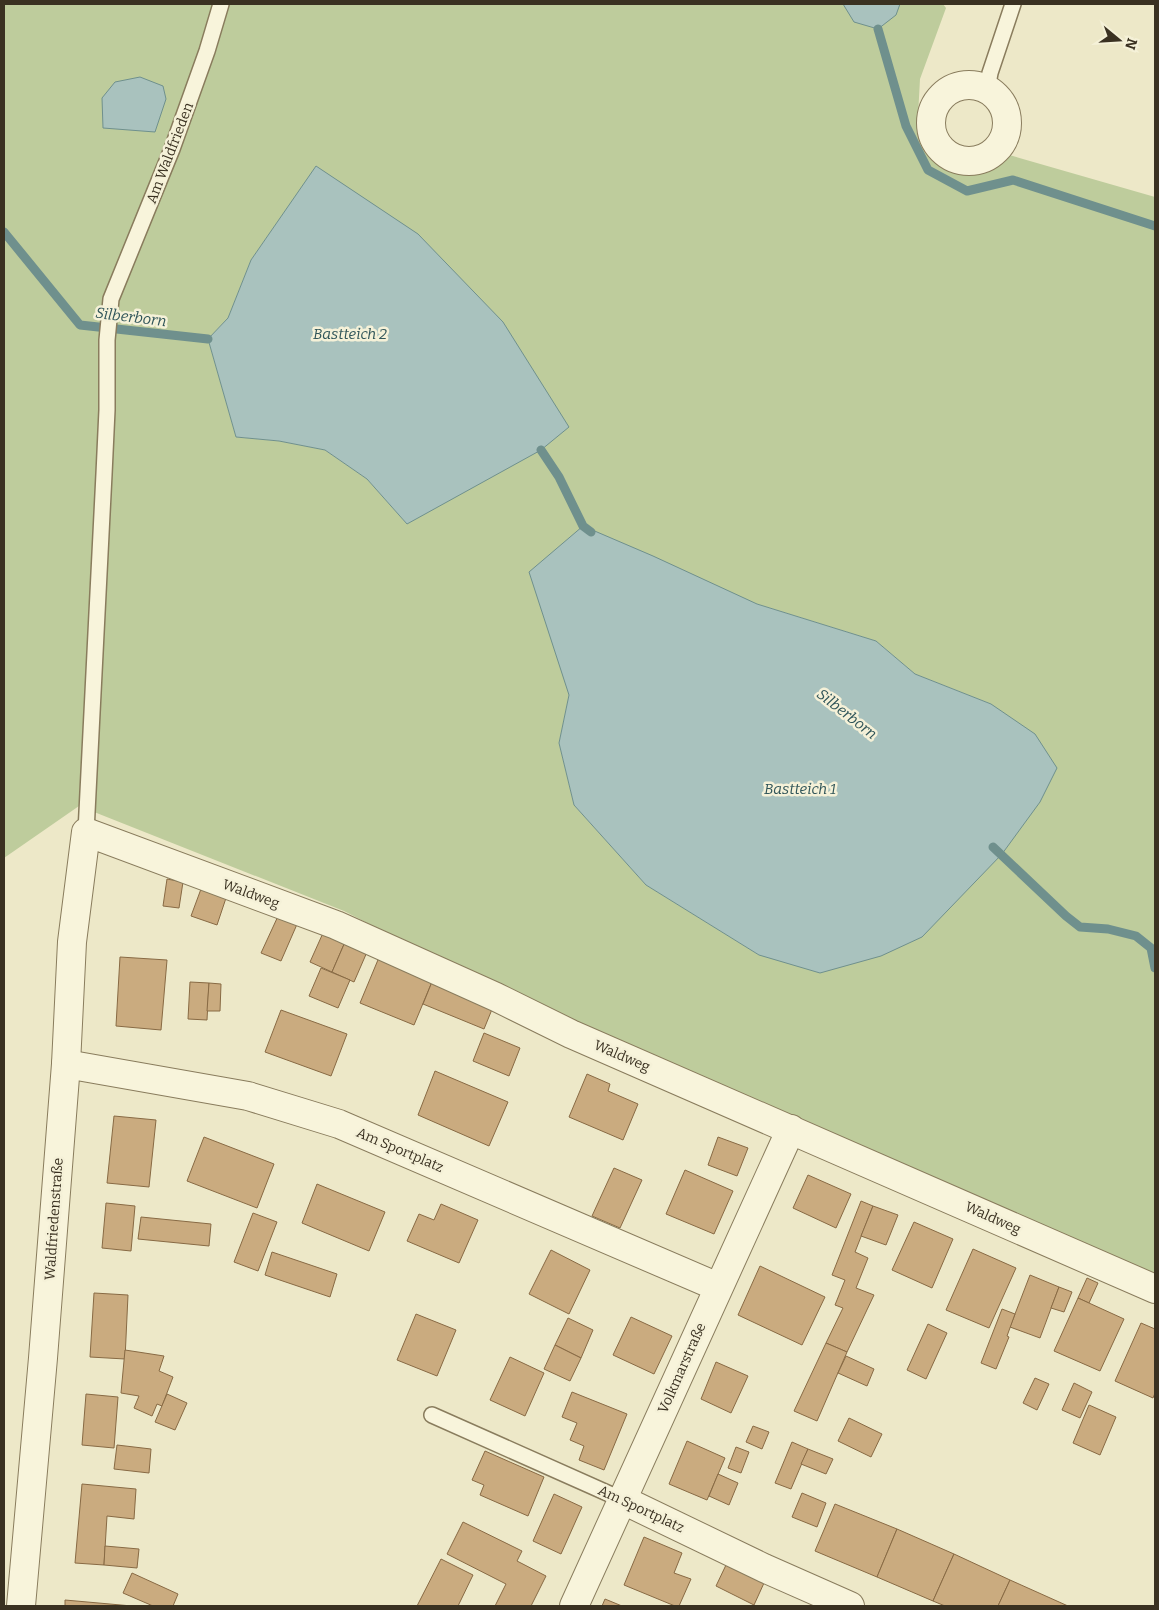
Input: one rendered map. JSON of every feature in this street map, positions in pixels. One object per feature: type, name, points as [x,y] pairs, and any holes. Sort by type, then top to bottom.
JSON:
[{"type":"street","name":"Waldfriedenstraße","points":[[21,1606],[44,1358],[66,1064],[72,942],[86,832]]},
{"type":"street","name":"Waldweg","points":[[86,832],[336,925],[496,997],[572,1034],[1155,1288]]},
{"type":"street","name":"Am Sportplatz","points":[[66,1064],[248,1096],[339,1124],[718,1287]]},
{"type":"street","name":"Volkmarstraße","points":[[574,1606],[791,1129]]},
{"type":"street","name":"Am Sportplatz","points":[[623,1500],[764,1568],[850,1606]]},
{"type":"lane","name":"Am Waldfrieden","points":[[86,832],[107,410],[107,340],[110,306],[172,149],[207,51],[221,4]]},
{"type":"lane","points":[[987,89],[990,73],[1013,4]]},
{"type":"lane","name":"Am Sportplatz","points":[[432,1415],[623,1500]]},
{"type":"green space","points":[[4,4],[943,4],[946,8],[920,79],[918,116],[923,144],[965,170],[1006,154],[1155,197],[1155,1283],[577,1031],[344,911],[79,806],[4,858]],"holes":[[[317,166],[407,524],[367,479],[325,450],[279,441],[236,437],[208,339],[228,318],[251,260]],[[757,604],[876,641],[915,674],[991,704],[759,955],[646,885],[574,805],[559,743],[569,695]]]},
{"type":"water","points":[[843,4],[900,4],[896,15],[878,29],[854,22]]},
{"type":"water","points":[[140,77],[163,86],[166,99],[155,132],[103,128],[102,98],[115,82]]},
{"type":"water","name":"Bastteich 2","points":[[316,166],[418,234],[503,322],[569,427],[541,450],[407,524],[367,479],[325,450],[279,441],[236,437],[208,339],[228,318],[251,260]]},
{"type":"water","name":"Bastteich 1","points":[[583,526],[757,604],[876,641],[915,674],[991,704],[1035,734],[1057,768],[1040,802],[1002,854],[922,937],[881,956],[820,973],[759,955],[646,885],[574,805],[559,743],[569,695],[529,572]]},
{"type":"building","points":[[167,879],[183,882],[179,908],[163,906]]},
{"type":"building","points":[[201,889],[226,898],[217,925],[191,916]]},
{"type":"building","points":[[279,914],[298,922],[281,961],[261,953]]},
{"type":"building","points":[[323,933],[345,942],[332,972],[310,962]]},
{"type":"building","points":[[345,942],[367,952],[354,982],[332,972]]},
{"type":"building","points":[[380,955],[434,977],[414,1025],[360,1003]]},
{"type":"building","points":[[120,957],[167,960],[161,1030],[116,1026]]},
{"type":"building","points":[[321,968],[350,980],[338,1008],[309,996]]},
{"type":"building","points":[[434,977],[495,1002],[484,1029],[423,1004]]},
{"type":"building","points":[[190,982],[209,983],[207,1020],[188,1019]]},
{"type":"building","points":[[209,983],[221,984],[220,1011],[207,1011]]},
{"type":"building","points":[[281,1010],[347,1034],[331,1076],[265,1052]]},
{"type":"building","points":[[484,1033],[520,1048],[509,1076],[473,1061]]},
{"type":"building","points":[[435,1071],[508,1102],[489,1146],[418,1115]]},
{"type":"building","points":[[587,1074],[610,1084],[608,1091],[638,1104],[623,1140],[569,1117]]},
{"type":"building","points":[[114,1116],[156,1120],[149,1187],[107,1183]]},
{"type":"building","points":[[204,1137],[274,1164],[257,1208],[187,1181]]},
{"type":"building","points":[[718,1137],[748,1148],[737,1176],[708,1165]]},
{"type":"building","points":[[614,1168],[642,1180],[620,1228],[592,1216]]},
{"type":"building","points":[[685,1170],[733,1191],[714,1234],[666,1214]]},
{"type":"building","points":[[808,1175],[851,1194],[836,1228],[793,1208]]},
{"type":"building","points":[[317,1184],[385,1212],[369,1251],[302,1223]]},
{"type":"building","points":[[861,1201],[873,1206],[855,1252],[868,1258],[856,1288],[874,1295],[847,1352],[826,1343],[843,1308],[835,1305],[845,1280],[832,1275]]},
{"type":"building","points":[[106,1203],[135,1206],[131,1251],[102,1248]]},
{"type":"building","points":[[441,1204],[478,1220],[459,1263],[407,1241],[419,1214],[434,1220]]},
{"type":"building","points":[[873,1206],[898,1215],[886,1245],[861,1236]]},
{"type":"building","points":[[253,1213],[277,1222],[258,1271],[234,1262]]},
{"type":"building","points":[[141,1217],[211,1224],[209,1246],[138,1239]]},
{"type":"building","points":[[914,1222],[953,1239],[932,1288],[892,1270]]},
{"type":"building","points":[[973,1249],[1016,1268],[989,1328],[946,1310]]},
{"type":"building","points":[[551,1250],[590,1270],[569,1314],[529,1294]]},
{"type":"building","points":[[272,1252],[337,1274],[330,1297],[265,1275]]},
{"type":"building","points":[[760,1266],[825,1297],[802,1345],[738,1315]]},
{"type":"building","points":[[1030,1275],[1059,1287],[1040,1338],[1010,1327]]},
{"type":"building","points":[[1087,1278],[1098,1283],[1089,1303],[1078,1298]]},
{"type":"building","points":[[1059,1287],[1072,1292],[1064,1312],[1051,1308]]},
{"type":"building","points":[[94,1293],[128,1295],[125,1359],[90,1357]]},
{"type":"building","points":[[1078,1298],[1124,1319],[1100,1371],[1054,1351]]},
{"type":"building","points":[[1002,1309],[1015,1314],[1007,1336],[1009,1337],[996,1369],[981,1363]]},
{"type":"building","points":[[416,1314],[456,1330],[437,1376],[397,1360]]},
{"type":"building","points":[[631,1317],[672,1336],[654,1374],[613,1355]]},
{"type":"building","points":[[568,1318],[593,1330],[581,1358],[555,1345]]},
{"type":"building","points":[[1141,1323],[1155,1329],[1155,1393],[1153,1398],[1115,1381]]},
{"type":"building","points":[[928,1324],[947,1333],[926,1379],[907,1370]]},
{"type":"building","points":[[826,1343],[847,1352],[817,1421],[794,1411]]},
{"type":"building","points":[[555,1345],[581,1358],[570,1381],[544,1369]]},
{"type":"building","points":[[125,1350],[164,1356],[159,1371],[173,1377],[162,1406],[157,1404],[152,1416],[134,1408],[139,1396],[121,1393]]},
{"type":"building","points":[[846,1356],[874,1369],[867,1386],[838,1373]]},
{"type":"building","points":[[510,1357],[544,1373],[525,1416],[490,1400]]},
{"type":"building","points":[[716,1362],[748,1376],[731,1413],[701,1399]]},
{"type":"building","points":[[1035,1378],[1049,1384],[1037,1410],[1023,1403]]},
{"type":"building","points":[[1074,1383],[1092,1392],[1080,1418],[1062,1410]]},
{"type":"building","points":[[572,1392],[627,1414],[604,1470],[579,1460],[584,1446],[570,1440],[577,1423],[562,1417]]},
{"type":"building","points":[[86,1394],[118,1397],[114,1448],[82,1445]]},
{"type":"building","points":[[167,1394],[187,1403],[175,1430],[155,1422]]},
{"type":"building","points":[[1089,1405],[1116,1417],[1100,1455],[1073,1443]]},
{"type":"building","points":[[849,1418],[882,1434],[871,1457],[838,1441]]},
{"type":"building","points":[[753,1426],[769,1432],[762,1449],[746,1442]]},
{"type":"building","points":[[687,1441],[725,1458],[707,1500],[669,1484]]},
{"type":"building","points":[[792,1442],[808,1449],[791,1489],[775,1483]]},
{"type":"building","points":[[117,1445],[151,1449],[149,1473],[114,1469]]},
{"type":"building","points":[[736,1447],[749,1452],[741,1473],[728,1468]]},
{"type":"building","points":[[808,1449],[833,1459],[826,1474],[801,1464]]},
{"type":"building","points":[[485,1451],[544,1477],[528,1516],[480,1495],[484,1485],[472,1480]]},
{"type":"building","points":[[718,1474],[738,1483],[729,1505],[709,1496]]},
{"type":"building","points":[[82,1484],[136,1489],[134,1519],[107,1516],[104,1565],[75,1563]]},
{"type":"building","points":[[802,1493],[826,1503],[817,1527],[792,1517]]},
{"type":"building","points":[[554,1494],[582,1507],[561,1554],[533,1541]]},
{"type":"building","points":[[835,1504],[897,1529],[877,1577],[815,1551]]},
{"type":"building","points":[[463,1522],[522,1551],[517,1561],[546,1576],[531,1606],[495,1606],[506,1584],[447,1554]]},
{"type":"building","points":[[897,1529],[954,1554],[933,1601],[877,1577]]},
{"type":"building","points":[[644,1537],[682,1553],[674,1573],[691,1579],[679,1606],[624,1585]]},
{"type":"building","points":[[105,1546],[139,1549],[137,1568],[104,1565]]},
{"type":"building","points":[[954,1554],[1010,1580],[998,1606],[945,1606],[933,1601]]},
{"type":"building","points":[[441,1559],[473,1575],[458,1606],[417,1606]]},
{"type":"building","points":[[726,1565],[764,1583],[754,1605],[716,1586]]},
{"type":"building","points":[[132,1573],[178,1594],[173,1606],[153,1606],[123,1593]]},
{"type":"building","points":[[1010,1580],[1068,1606],[998,1606]]},
{"type":"building","points":[[605,1599],[622,1606],[602,1606]]},
{"type":"building","points":[[65,1600],[132,1606],[65,1606]]},
{"type":"waterway","points":[[878,29],[906,126],[928,170],[967,191],[1013,180],[1155,226]]},
{"type":"waterway","name":"Silberborn","points":[[4,232],[80,325],[208,339]]},
{"type":"waterway","name":"Silberborn","points":[[541,450],[559,477],[583,526],[591,532]]},
{"type":"waterway","name":"Silberborn","points":[[993,847],[1080,927],[1108,929],[1136,936],[1151,948],[1155,968]]}]
